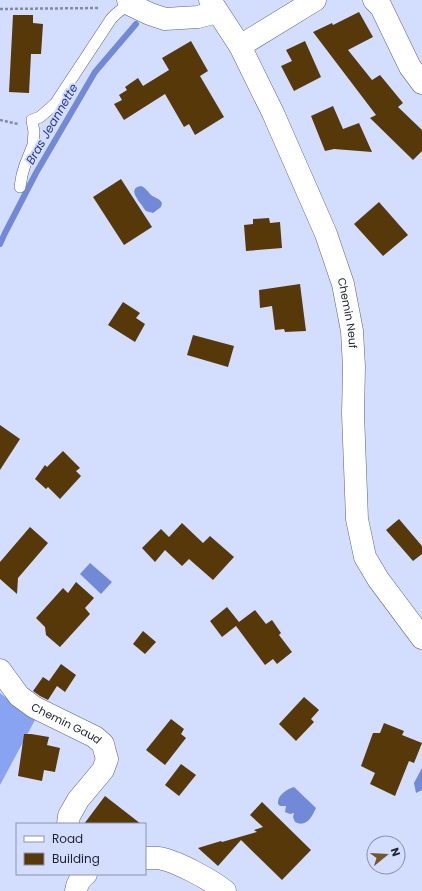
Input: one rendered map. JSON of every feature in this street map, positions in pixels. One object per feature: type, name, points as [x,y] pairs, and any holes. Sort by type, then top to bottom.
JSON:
[{"type":"street","points":[[240,46],[315,0]]},
{"type":"street","points":[[374,0],[381,7],[410,67],[422,83]]},
{"type":"street","points":[[128,4],[165,19],[198,17],[214,6]]},
{"type":"street","name":"Chemin Neuf","points":[[214,6],[240,46],[273,113],[326,234],[343,284],[352,331],[354,367],[353,414],[357,519],[365,557],[378,579],[422,638]]},
{"type":"street","name":"Chemin Gaud","points":[[0,670],[19,696],[24,700],[34,707],[95,737],[103,744],[107,759],[103,770],[78,800],[69,816],[68,823]]},
{"type":"street","points":[[146,858],[158,858],[177,864],[216,884],[225,891]]},
{"type":"lane","points":[[20,187],[25,165],[33,145],[34,132],[32,120],[40,117],[55,104],[111,19],[128,4]]},
{"type":"path","points":[[0,9],[128,4]]},
{"type":"shaded area","points":[[141,186],[162,203],[161,207],[153,213],[146,211],[135,196],[135,189]]},
{"type":"shaded area","points":[[90,563],[112,582],[101,594],[80,574]]},
{"type":"shaded area","points":[[0,693],[35,720],[0,785]]},
{"type":"shaded area","points":[[422,768],[422,790],[416,793],[414,783]]},
{"type":"shaded area","points":[[294,787],[316,808],[308,821],[302,824],[295,822],[293,817],[294,813],[290,814],[285,812],[286,806],[280,806],[278,804],[281,795],[288,789]]},
{"type":"building","points":[[359,12],[373,37],[348,50],[372,80],[380,75],[403,103],[398,107],[422,130],[422,151],[413,160],[370,118],[376,115],[313,32],[332,23],[333,25]]},
{"type":"building","points":[[13,15],[33,15],[33,23],[43,24],[41,54],[31,54],[29,93],[9,92]]},
{"type":"building","points":[[191,41],[208,71],[200,76],[224,117],[195,135],[189,124],[184,127],[165,94],[124,120],[114,104],[122,100],[119,95],[127,90],[125,87],[138,78],[143,86],[169,70],[162,58]]},
{"type":"building","points":[[305,41],[321,77],[294,91],[281,66],[292,61],[286,50]]},
{"type":"building","points":[[333,106],[343,129],[359,123],[372,152],[334,149],[325,151],[311,116]]},
{"type":"building","points":[[121,179],[152,227],[124,245],[93,197]]},
{"type":"building","points":[[379,202],[408,235],[383,256],[354,224]]},
{"type":"building","points":[[269,218],[270,223],[280,222],[282,248],[246,251],[244,225],[253,224],[253,219]]},
{"type":"building","points":[[300,284],[306,331],[285,332],[284,329],[275,330],[272,306],[260,308],[259,290]]},
{"type":"building","points":[[123,302],[140,313],[136,318],[145,324],[135,342],[108,325]]},
{"type":"building","points":[[193,335],[234,346],[228,367],[187,355]]},
{"type":"building","points":[[0,425],[20,439],[0,470]]},
{"type":"building","points":[[63,451],[80,468],[76,471],[81,476],[60,499],[48,487],[46,489],[35,479],[45,465],[47,467]]},
{"type":"building","points":[[399,519],[422,546],[422,554],[413,561],[386,530]]},
{"type":"building","points":[[182,523],[203,543],[210,536],[234,557],[213,580],[189,559],[182,566],[165,550],[155,562],[142,548],[161,529],[169,537]]},
{"type":"building","points":[[30,527],[48,543],[18,578],[17,594],[0,579],[0,562]]},
{"type":"building","points":[[76,582],[94,598],[85,608],[90,614],[60,647],[46,635],[45,627],[36,618],[63,588],[68,593]]},
{"type":"building","points":[[227,607],[239,622],[255,610],[266,624],[272,620],[281,633],[279,635],[292,652],[277,664],[273,659],[265,665],[236,626],[222,637],[210,621]]},
{"type":"building","points":[[143,631],[156,642],[145,654],[133,644]]},
{"type":"building","points":[[61,664],[76,675],[65,692],[57,686],[48,700],[33,691],[43,677],[49,681]]},
{"type":"building","points":[[304,697],[319,710],[311,719],[314,722],[296,741],[279,724]]},
{"type":"building","points":[[171,719],[184,729],[181,734],[186,738],[165,765],[146,750]]},
{"type":"building","points":[[384,723],[404,731],[402,735],[422,743],[414,763],[409,761],[395,796],[370,784],[375,773],[361,766],[373,733],[380,733]]},
{"type":"building","points":[[24,734],[49,737],[47,745],[60,748],[55,772],[44,770],[42,781],[18,776]]},
{"type":"building","points":[[181,764],[196,775],[179,796],[165,785]]},
{"type":"building","points":[[105,796],[140,823],[85,823]]},
{"type":"building","points":[[262,802],[311,850],[282,880],[241,840],[218,866],[198,848],[257,832],[254,830],[263,827],[250,815]]},
{"type":"waterway","name":"Bras Jeannette","points":[[0,244],[36,173],[95,72],[136,24]]}]
